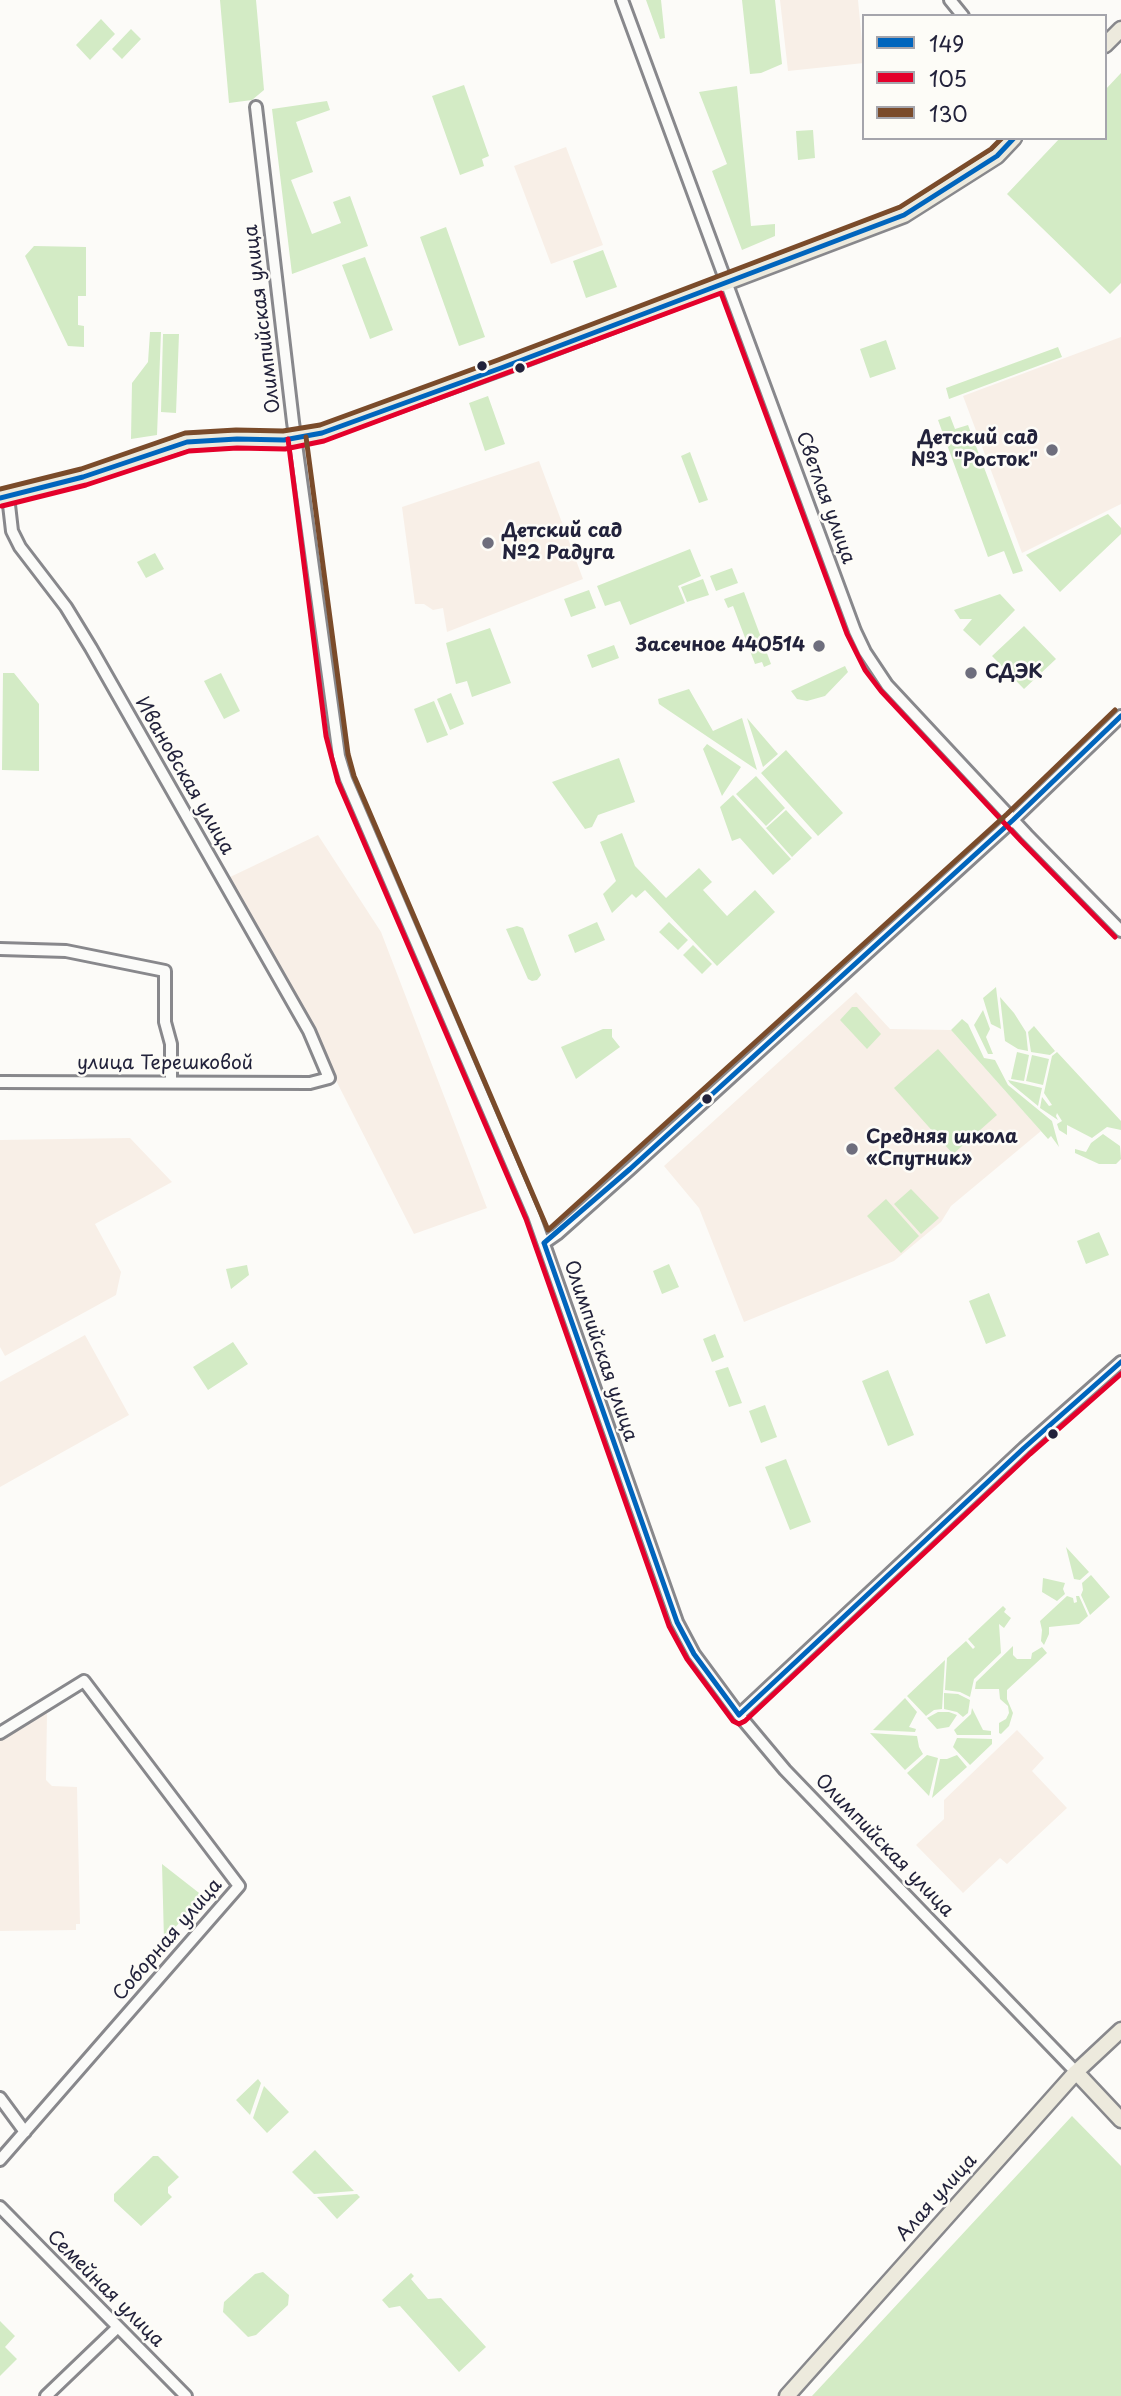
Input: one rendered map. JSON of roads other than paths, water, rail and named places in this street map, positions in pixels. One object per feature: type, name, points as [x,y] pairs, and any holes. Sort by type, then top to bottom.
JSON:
[{"type":"main road","points":[[1107,42],[1121,29]]},
{"type":"main road","points":[[4,497],[83,477],[187,442],[296,438],[322,433],[904,215],[997,156],[1012,140]]},
{"type":"main road","name":"Алая улица","points":[[787,2396],[1076,2072],[1121,2030]]},
{"type":"main road","points":[[1076,2072],[1121,2120]]},
{"type":"street","name":"Светлая улица","points":[[622,0],[865,652],[887,685],[1121,931]]},
{"type":"street","points":[[950,0],[961,14]]},
{"type":"street","name":"Олимпийская улица","points":[[256,107],[275,281],[339,756],[351,790],[544,1242],[677,1622],[694,1654],[739,1715],[785,1770],[1076,2072]]},
{"type":"street","name":"Ивановская улица","points":[[4,497],[12,531],[20,547],[66,607],[97,659],[309,1031],[329,1078]]},
{"type":"street","points":[[544,1242],[557,1234],[612,1185],[1013,820],[1121,716]]},
{"type":"street","points":[[0,949],[66,951],[165,971],[165,1022],[171,1044],[171,1081]]},
{"type":"street","name":"улица Терешковой","points":[[0,1082],[310,1083],[329,1078]]},
{"type":"street","points":[[739,1715],[1024,1448],[1121,1362]]},
{"type":"street","name":"Соборная улица","points":[[0,1733],[84,1681],[239,1886],[0,2160]]},
{"type":"street","points":[[0,2098],[25,2132]]},
{"type":"street","name":"Семейная улица","points":[[3,2215],[186,2396]]},
{"type":"street","points":[[46,2396],[118,2327]]},
{"type":"place","name":"Детский сад №3 \"Росток\"","points":[[1052,450]]},
{"type":"place","name":"Детский сад №2 Радуга","points":[[488,543]]},
{"type":"place","name":"Засечное 440514","points":[[819,646]]},
{"type":"place","name":"СДЭК","points":[[971,673]]},
{"type":"place","name":"Средняя школа «Спутник»","points":[[852,1149]]}]
